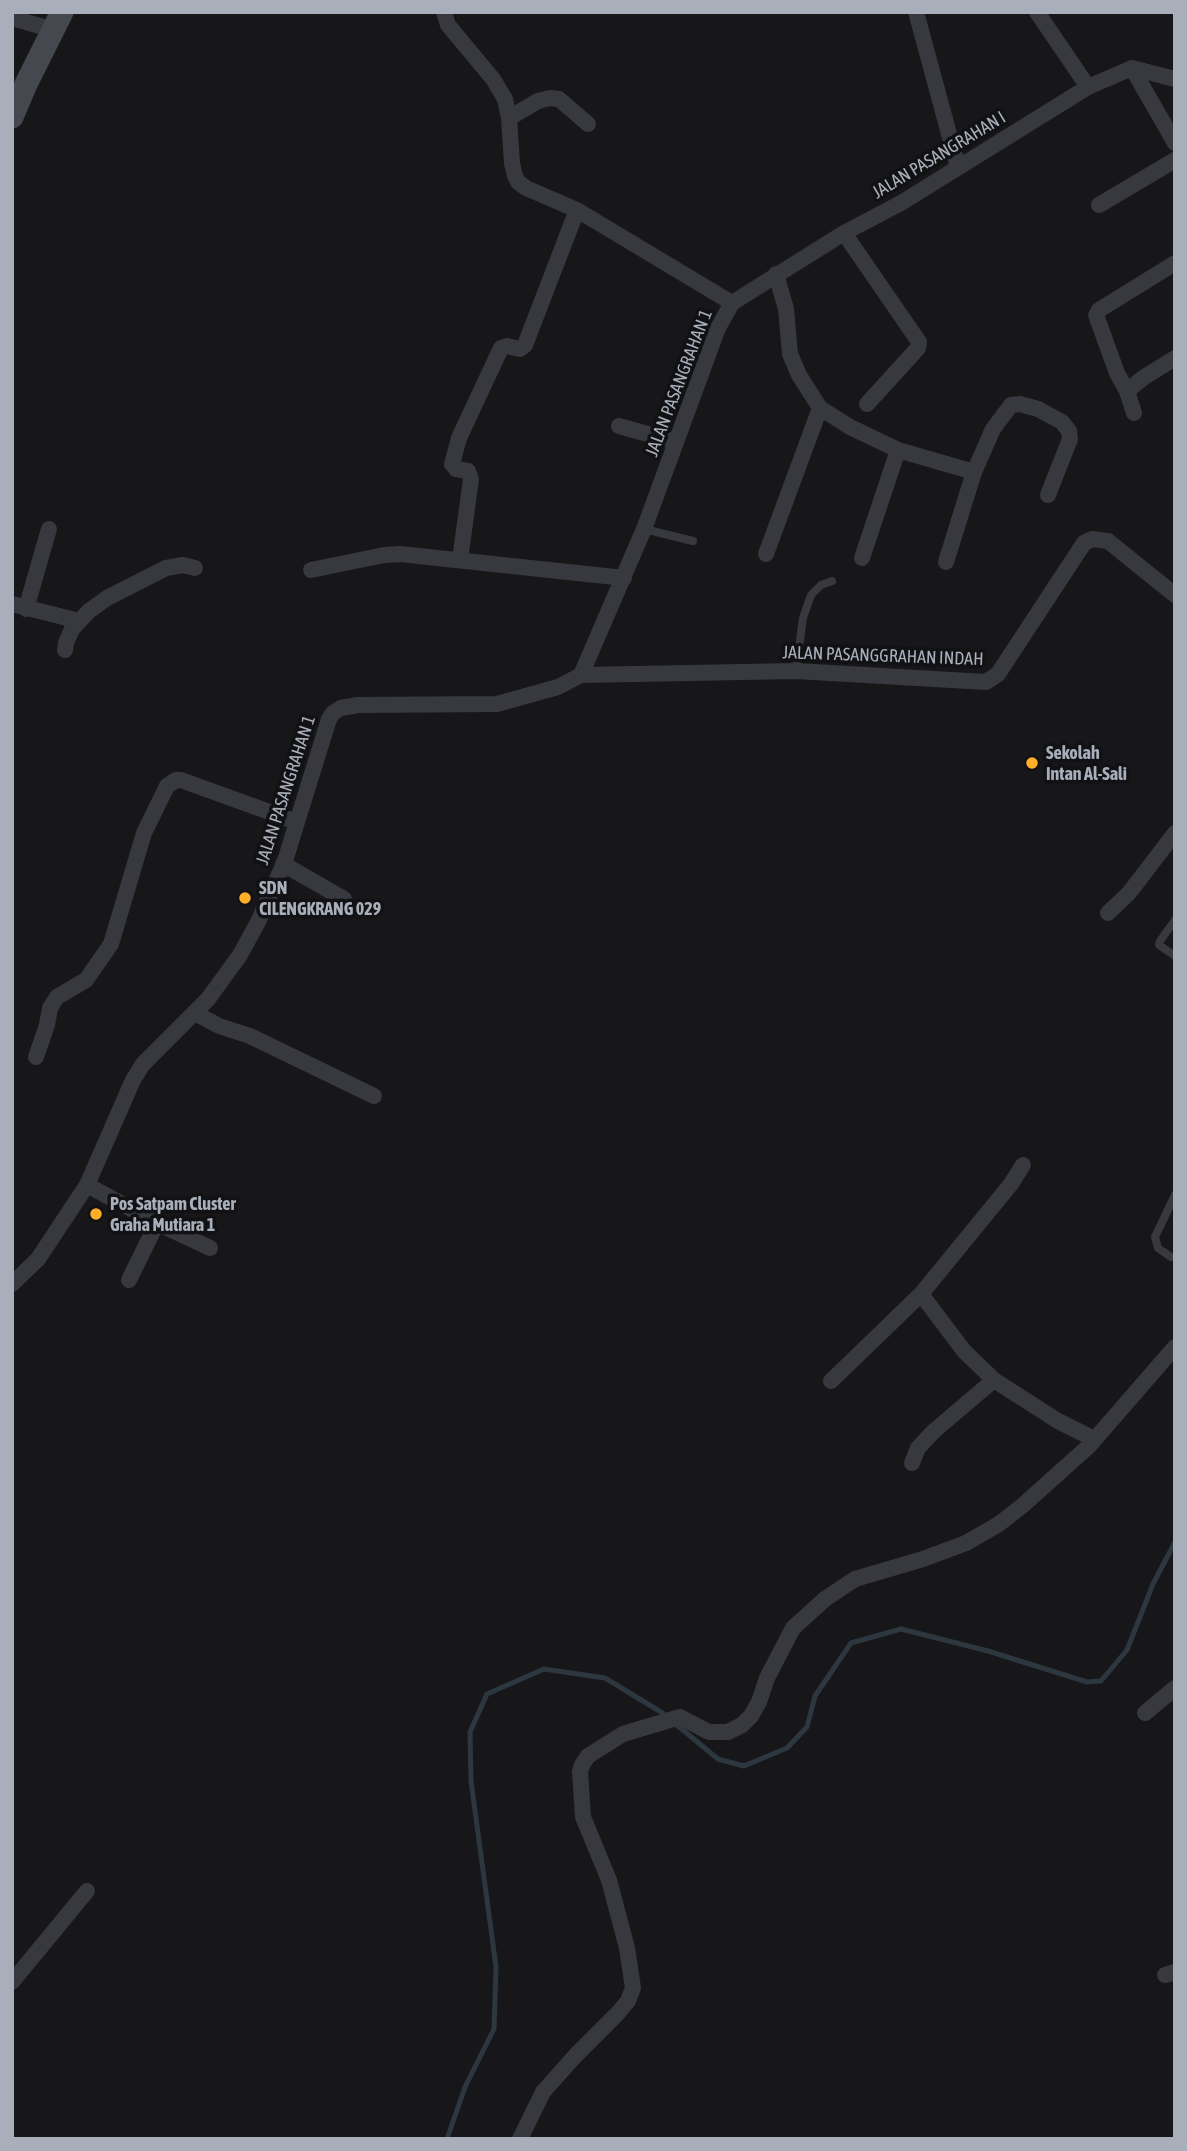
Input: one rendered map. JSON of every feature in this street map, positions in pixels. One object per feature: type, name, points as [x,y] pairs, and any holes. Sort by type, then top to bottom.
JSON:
[{"type":"street","points":[[444,12],[449,25],[493,79],[505,99],[512,163],[518,181],[527,188],[577,210],[732,303]]},
{"type":"street","points":[[916,12],[958,167]]},
{"type":"street","points":[[1037,12],[1088,87]]},
{"type":"street","points":[[12,18],[58,21],[15,103]]},
{"type":"street","points":[[1132,68],[1175,79]]},
{"type":"street","points":[[1132,68],[1175,143]]},
{"type":"street","name":"JALAN PASANGRAHAN I","points":[[732,303],[845,233],[901,203],[1088,87],[1132,68]]},
{"type":"street","points":[[509,118],[538,101],[550,98],[559,99],[588,124]]},
{"type":"street","points":[[1100,205],[1175,160]]},
{"type":"street","points":[[460,560],[471,479],[468,471],[456,469],[452,464],[459,438],[501,348],[507,346],[520,349],[525,345],[577,210]]},
{"type":"street","points":[[845,233],[917,338],[919,345],[867,404]]},
{"type":"street","points":[[1134,413],[1096,315],[1175,263]]},
{"type":"street","points":[[776,274],[786,309],[790,354],[799,375],[820,408],[850,427],[898,450],[974,472]]},
{"type":"street","name":"JALAN PASANGRAHAN 1","points":[[12,1284],[38,1259],[87,1185],[133,1080],[143,1064],[208,999],[240,955],[259,920],[283,864],[329,719],[336,710],[358,705],[497,704],[558,687],[581,675],[644,529],[718,328],[732,303]]},
{"type":"street","points":[[1127,391],[1175,358]]},
{"type":"street","points":[[946,562],[974,472],[999,419],[1011,405],[1020,404],[1038,409],[1062,422],[1069,431],[1070,439],[1048,495]]},
{"type":"street","points":[[766,554],[820,408]]},
{"type":"street","points":[[619,426],[676,442]]},
{"type":"street","points":[[862,558],[898,450]]},
{"type":"street","points":[[49,529],[19,607],[79,621]]},
{"type":"street","name":"JALAN PASANGGRAHAN INDAH","points":[[581,675],[796,671],[986,682],[994,678],[1084,544],[1092,539],[1108,541],[1175,595]]},
{"type":"street","points":[[311,570],[400,554],[624,578]]},
{"type":"street","points":[[65,650],[68,637],[79,621],[107,598],[157,572],[175,566],[189,565],[195,568]]},
{"type":"street","points":[[36,1057],[50,1008],[57,997],[86,980],[111,944],[144,832],[167,786],[181,780],[296,822]]},
{"type":"street","points":[[1108,914],[1129,893],[1175,833]]},
{"type":"street","points":[[283,864],[344,899]]},
{"type":"street","points":[[195,1013],[219,1026],[250,1036],[374,1096]]},
{"type":"street","points":[[831,1381],[921,1294],[1011,1184],[1023,1165]]},
{"type":"street","points":[[87,1185],[210,1248]]},
{"type":"street","points":[[128,1280],[157,1223]]},
{"type":"street","points":[[921,1294],[964,1351],[994,1380],[1058,1422],[1094,1439]]},
{"type":"street","points":[[520,2139],[543,2092],[618,2013],[628,2001],[633,1988],[627,1948],[609,1880],[583,1817],[580,1772],[588,1756],[623,1734],[680,1717],[709,1732],[729,1732],[742,1725],[759,1702],[767,1678],[793,1628],[825,1599],[855,1579],[955,1547],[999,1524],[1089,1446],[1175,1347]]},
{"type":"street","points":[[912,1463],[919,1448],[934,1431],[994,1380]]},
{"type":"street","points":[[1145,1713],[1175,1688]]},
{"type":"street","points":[[12,1982],[87,1891]]},
{"type":"lane","points":[[644,529],[693,541]]},
{"type":"lane","points":[[796,671],[803,618],[811,595],[821,585],[832,581]]},
{"type":"lane","points":[[1175,920],[1159,945],[1175,956]]},
{"type":"lane","points":[[1171,1257],[1158,1248],[1154,1237],[1175,1195]]},
{"type":"waterway","points":[[447,2139],[465,2087],[494,2029],[496,1967],[471,1781],[470,1732],[487,1694],[544,1669],[605,1678],[661,1712],[718,1759],[744,1766],[787,1748],[807,1727],[815,1696],[851,1643],[901,1629],[988,1651],[1087,1682],[1101,1681],[1127,1650],[1153,1584],[1175,1542]]},
{"type":"place","name":"Sekolah Intan Al-Sali","points":[[1032,763]]},
{"type":"place","name":"SDN CILENGKRANG 029","points":[[245,898]]},
{"type":"place","name":"Pos Satpam Cluster Graha Mutiara 1","points":[[96,1214]]}]
